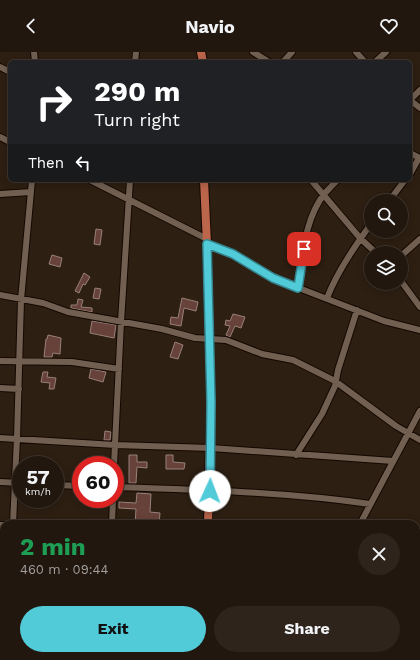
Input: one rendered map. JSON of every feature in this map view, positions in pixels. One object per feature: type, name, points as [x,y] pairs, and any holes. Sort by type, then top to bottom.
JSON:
[{"type":"main road","points":[[204,182],[211,402],[208,520]]},
{"type":"street","points":[[253,52],[266,60]]},
{"type":"street","points":[[285,60],[292,52]]},
{"type":"street","points":[[356,52],[362,60]]},
{"type":"street","points":[[377,60],[386,52]]},
{"type":"street","points":[[412,98],[420,90]]},
{"type":"street","points":[[412,102],[420,108]]},
{"type":"street","points":[[412,170],[419,158]]},
{"type":"street","points":[[17,456],[21,300],[32,182]]},
{"type":"street","points":[[94,182],[130,199],[233,254],[273,278],[384,321],[420,330]]},
{"type":"street","points":[[114,456],[130,182]]},
{"type":"street","points":[[313,182],[369,246]]},
{"type":"street","points":[[298,288],[306,236],[314,212],[324,194],[336,182]]},
{"type":"street","points":[[394,194],[403,182]]},
{"type":"street","points":[[0,194],[31,192]]},
{"type":"street","points":[[326,298],[332,285],[364,233]]},
{"type":"street","points":[[408,250],[420,239]]},
{"type":"street","points":[[408,290],[420,307]]},
{"type":"street","points":[[0,295],[43,303],[68,312],[162,329],[195,338],[226,340],[262,354],[293,360],[335,381],[396,426],[420,440]]},
{"type":"street","points":[[296,455],[322,414],[335,386],[335,381],[357,310]]},
{"type":"street","points":[[0,361],[72,362],[119,369]]},
{"type":"street","points":[[0,388],[19,389]]},
{"type":"street","points":[[362,520],[420,411]]},
{"type":"street","points":[[0,438],[115,445],[211,448],[393,462]]},
{"type":"street","points":[[0,482],[12,483]]},
{"type":"street","points":[[124,487],[291,495],[370,504]]},
{"type":"street","points":[[13,520],[15,508]]},
{"type":"street","points":[[112,520],[113,508]]},
{"type":"building","points":[[96,229],[102,230],[100,245],[94,244]]},
{"type":"building","points":[[52,255],[62,258],[60,267],[49,264]]},
{"type":"building","points":[[84,273],[90,277],[85,285],[83,284],[79,293],[75,291]]},
{"type":"building","points":[[95,288],[101,289],[99,299],[93,298]]},
{"type":"building","points":[[182,298],[198,302],[196,311],[184,308],[181,326],[170,324],[171,317],[178,318]]},
{"type":"building","points":[[78,299],[83,300],[81,307],[92,308],[92,312],[71,308],[71,305],[77,305]]},
{"type":"building","points":[[233,314],[245,317],[241,328],[235,326],[230,337],[226,335],[230,326],[225,325],[226,320],[230,321]]},
{"type":"building","points":[[92,321],[116,325],[114,338],[90,333]]},
{"type":"building","points":[[48,335],[61,338],[60,354],[53,353],[52,357],[44,357],[46,339]]},
{"type":"building","points":[[175,342],[183,345],[178,359],[170,357]]},
{"type":"building","points":[[91,369],[106,372],[103,382],[89,378]]},
{"type":"building","points":[[43,372],[48,372],[47,377],[56,378],[54,389],[49,389],[50,383],[41,382]]},
{"type":"building","points":[[105,431],[111,432],[110,440],[104,440]]},
{"type":"building","points":[[129,455],[137,455],[137,462],[147,462],[147,468],[137,467],[136,483],[129,483]]},
{"type":"building","points":[[166,455],[173,455],[173,462],[185,463],[184,469],[166,469]]},
{"type":"building","points":[[137,493],[151,494],[150,512],[160,513],[159,520],[135,520],[136,509],[119,508],[124,508],[124,502],[136,503]]},
{"type":"route","points":[[210,491],[211,402],[207,244],[233,254],[273,278],[298,288],[304,249]]}]
